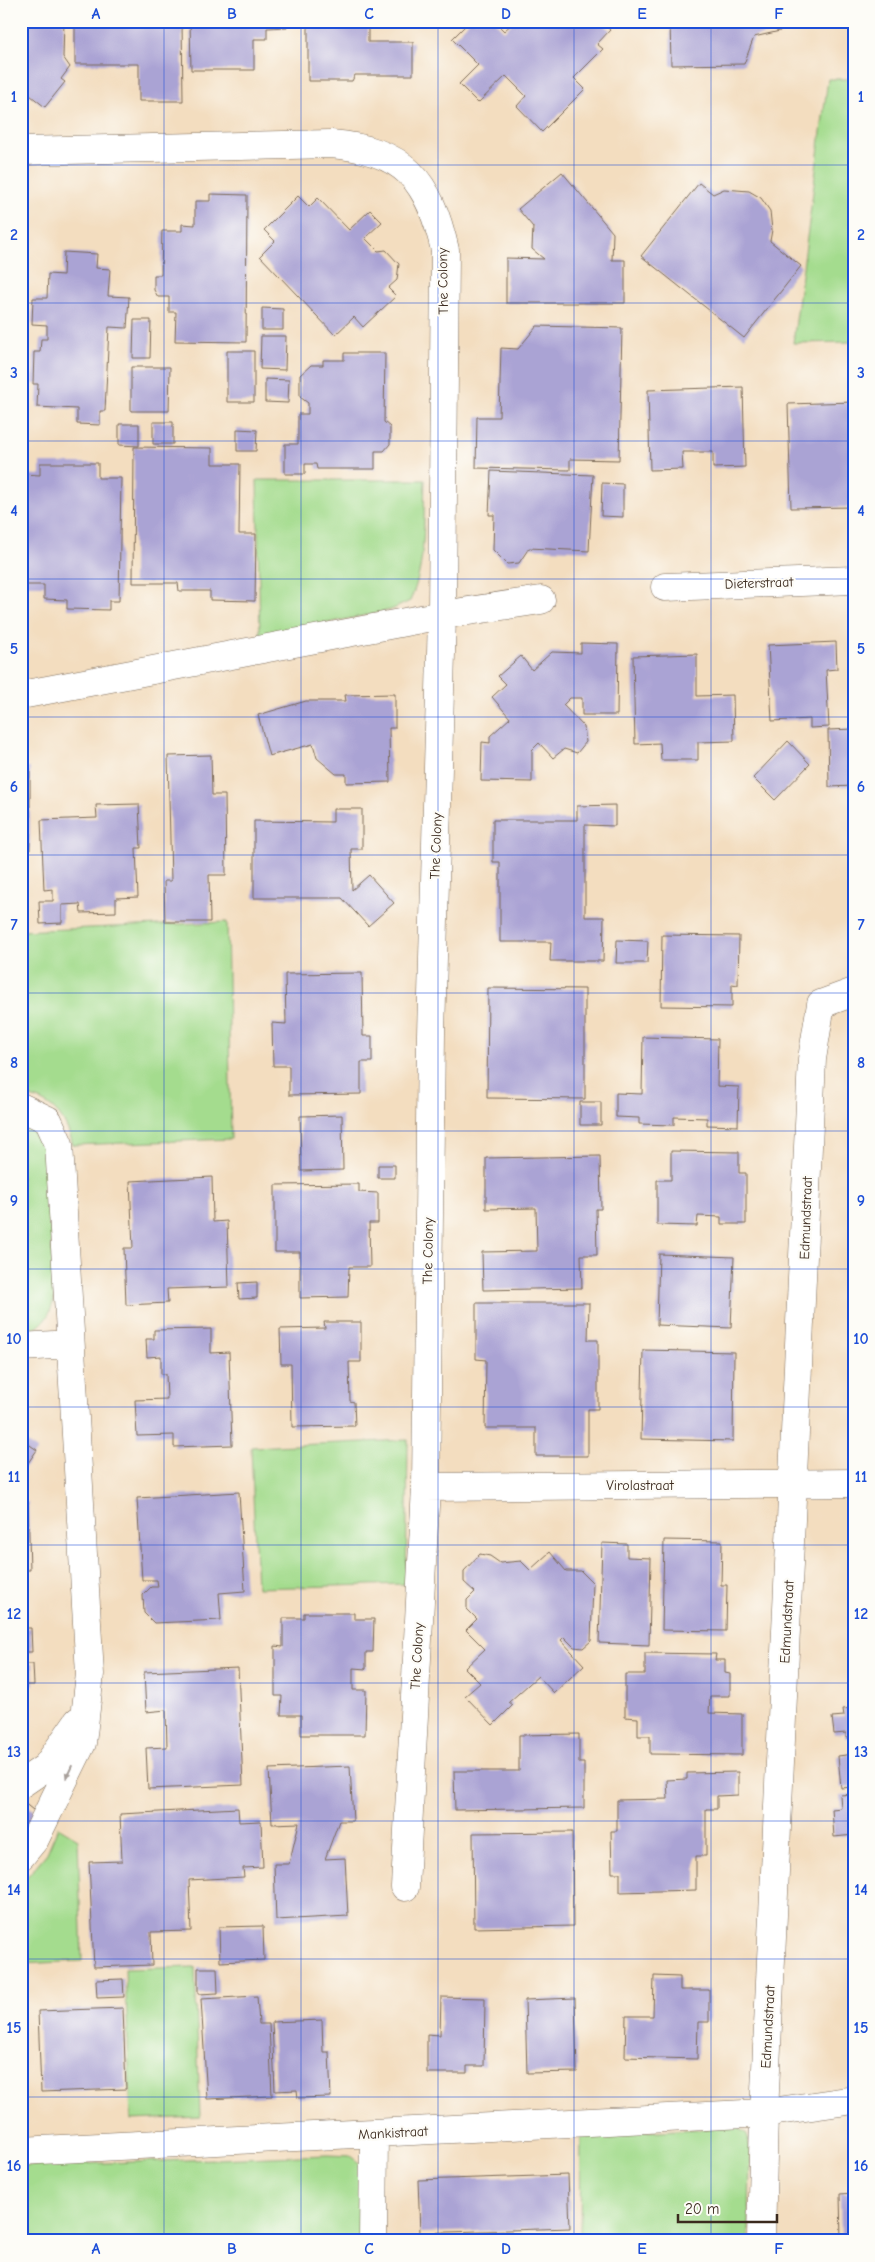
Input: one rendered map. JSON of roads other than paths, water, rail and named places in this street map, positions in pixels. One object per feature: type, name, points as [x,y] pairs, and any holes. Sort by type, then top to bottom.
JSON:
[{"type":"street","name":"The Colony","points":[[21,151],[331,144],[359,146],[377,152],[400,164],[415,178],[428,196],[438,221],[444,250],[442,615],[431,1034],[426,1487],[405,1886]]},
{"type":"street","name":"Dieterstraat","points":[[665,587],[854,580]]},
{"type":"street","points":[[21,695],[442,615],[541,600]]},
{"type":"street","name":"Edmundstraat","points":[[761,2241],[764,2113],[812,1059],[820,1004],[854,992]]},
{"type":"street","points":[[21,1107],[48,1120],[59,1144],[90,1674],[82,1744],[40,1832],[21,1856]]},
{"type":"street","points":[[21,1347],[70,1344]]},
{"type":"street","name":"Virolastraat","points":[[426,1487],[854,1483]]},
{"type":"street","points":[[21,1784],[46,1767],[87,1708]]},
{"type":"street","name":"Mankistraat","points":[[21,2152],[764,2113],[854,2100]]},
{"type":"street","points":[[373,2241],[374,2134]]}]
